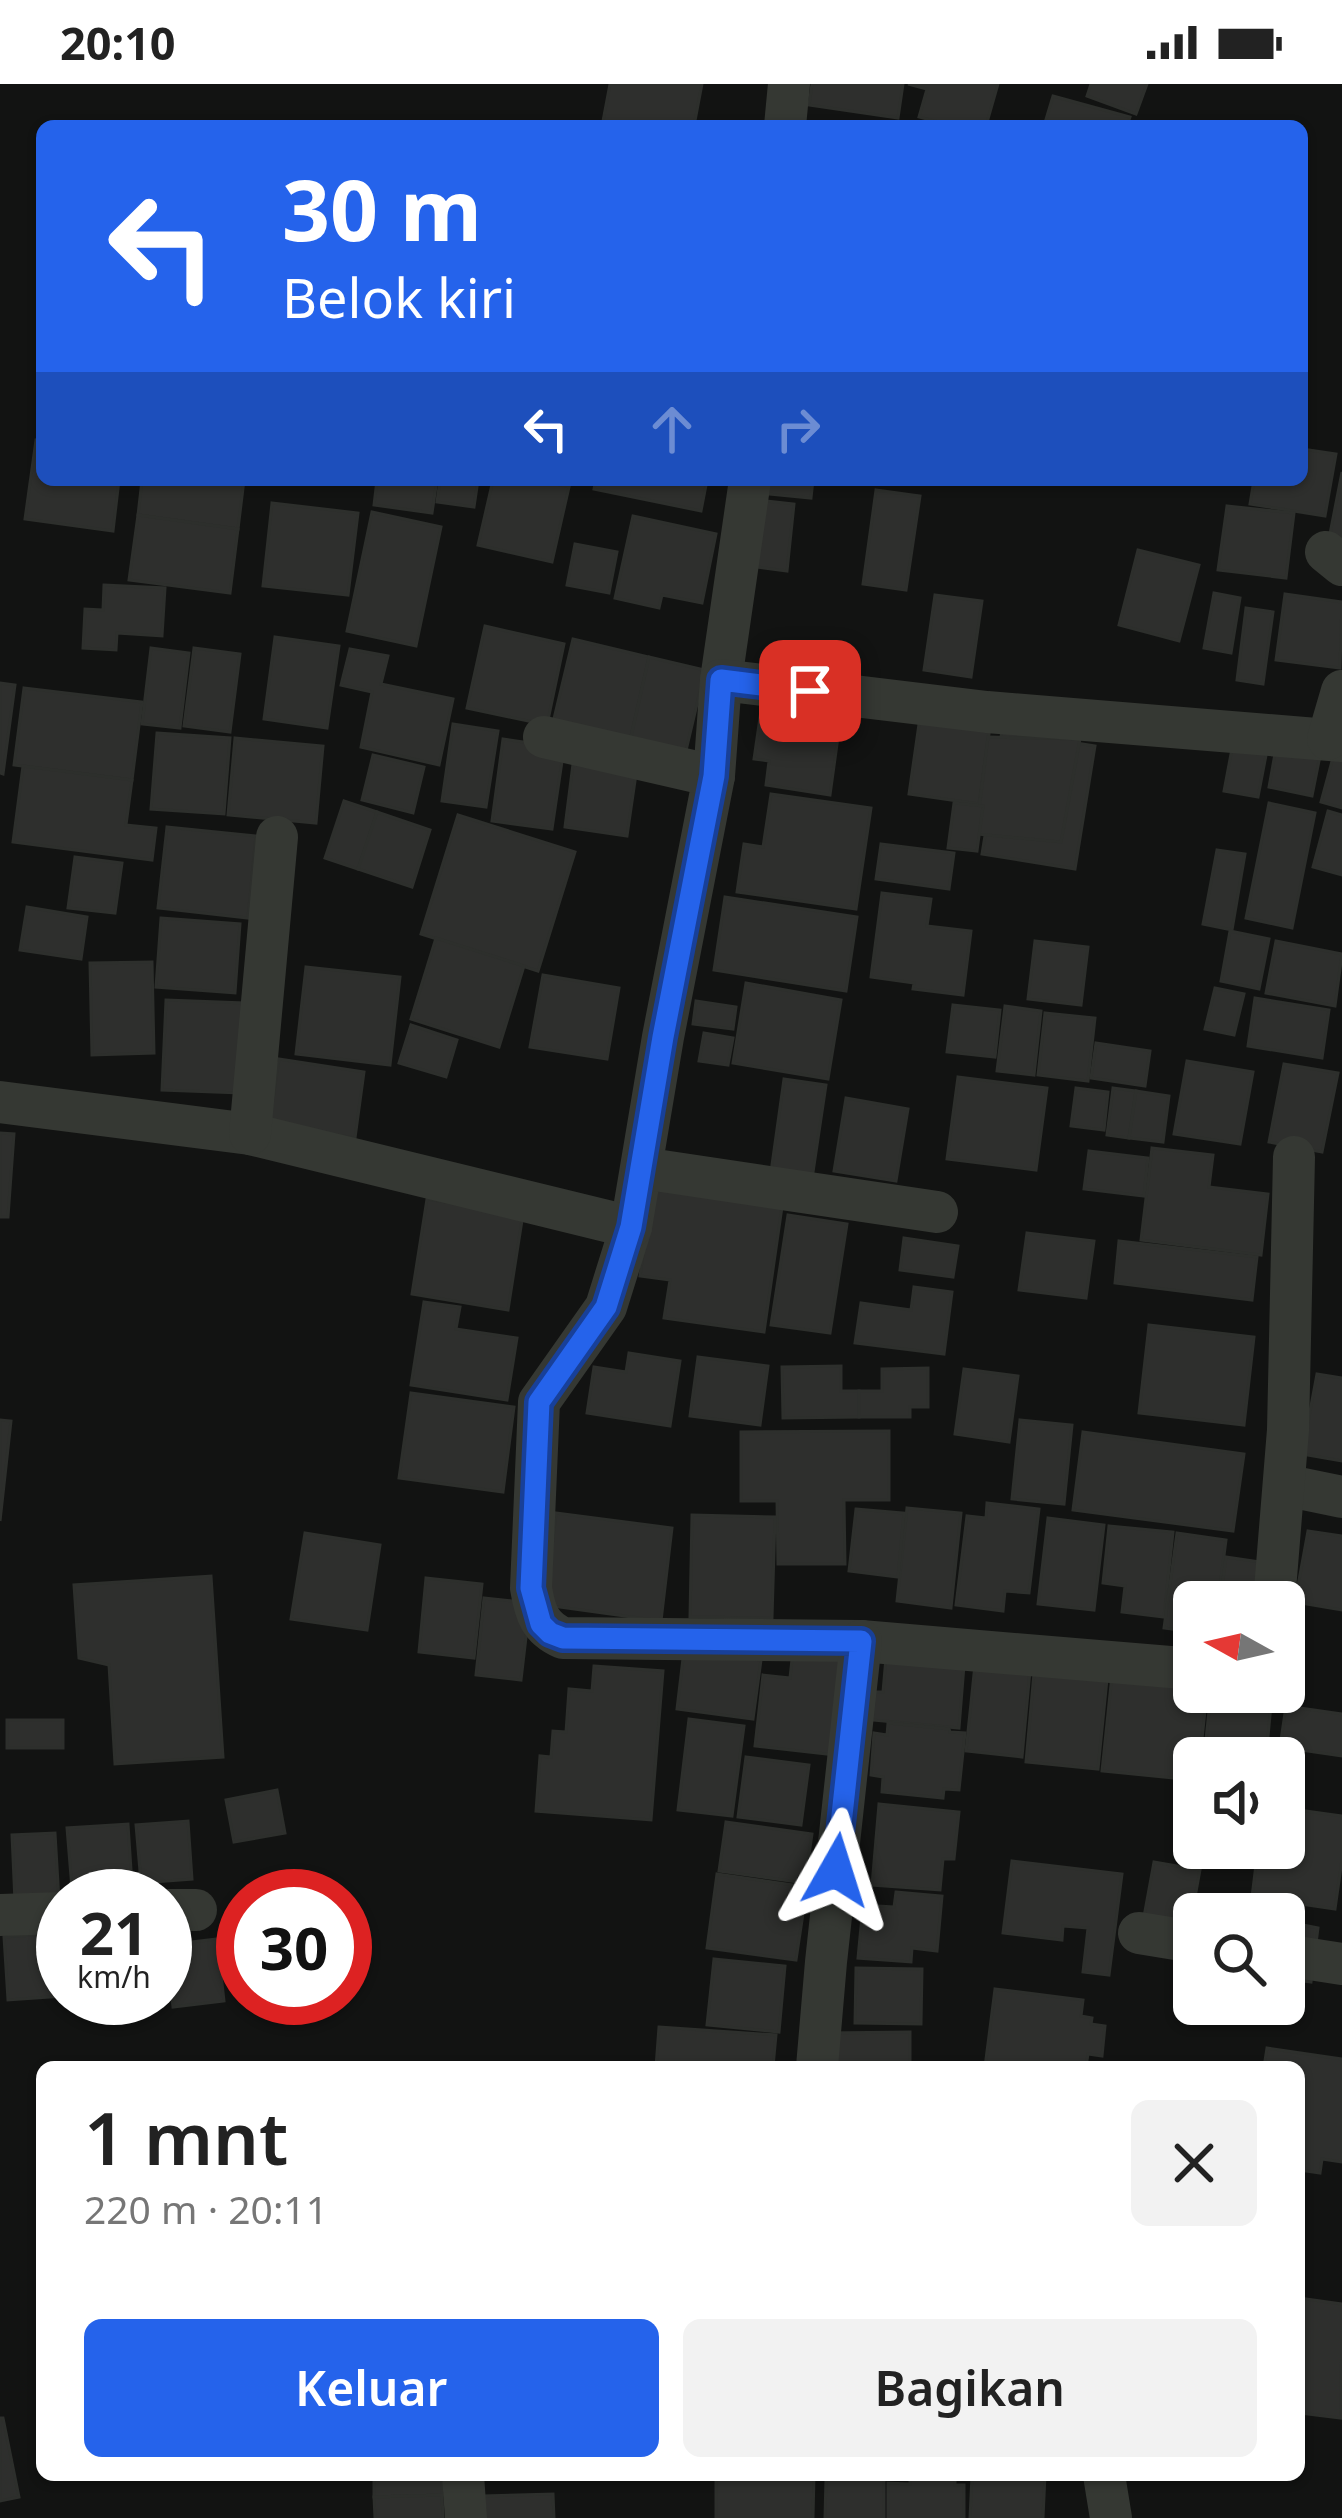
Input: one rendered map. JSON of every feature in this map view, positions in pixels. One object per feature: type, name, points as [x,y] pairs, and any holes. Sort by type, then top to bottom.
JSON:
[{"type":"street","points":[[786,120],[789,84]]},
{"type":"street","points":[[749,486],[721,680],[714,776],[631,1227],[606,1307],[539,1402],[531,1588],[541,1624],[550,1633],[574,1639],[861,1641],[1173,1668]]},
{"type":"street","points":[[721,680],[987,712],[1337,740],[1342,691]]},
{"type":"street","points":[[544,737],[714,776]]},
{"type":"street","points":[[250,1134],[277,837]]},
{"type":"street","points":[[0,1102],[250,1134],[631,1227]]},
{"type":"street","points":[[1276,1581],[1288,1430],[1294,1157]]},
{"type":"street","points":[[642,1168],[937,1212]]},
{"type":"street","points":[[1284,1485],[1342,1497]]},
{"type":"street","points":[[818,2061],[861,1641]]},
{"type":"street","points":[[0,1915],[36,1914]]},
{"type":"street","points":[[1138,1933],[1173,1939]]},
{"type":"street","points":[[1305,1958],[1342,1964]]},
{"type":"street","points":[[463,2481],[466,2518]]},
{"type":"street","points":[[1106,2481],[1111,2518]]},
{"type":"building","points":[[610,84],[702,84],[695,120],[603,120]]},
{"type":"building","points":[[812,84],[903,84],[898,118],[809,105]]},
{"type":"building","points":[[908,84],[998,84],[988,120],[919,117],[927,89]]},
{"type":"building","points":[[1091,84],[1147,84],[1136,114],[1087,96]]},
{"type":"building","points":[[1053,96],[1130,117],[1129,120],[1046,120]]},
{"type":"building","points":[[36,440],[36,486],[118,486],[113,531],[25,519]]},
{"type":"building","points":[[1308,450],[1336,454],[1325,516],[1250,504],[1253,486],[1308,486]]},
{"type":"building","points":[[1342,472],[1342,547],[1328,544]]},
{"type":"building","points":[[141,486],[243,486],[238,529],[138,515]]},
{"type":"building","points":[[376,486],[436,486],[432,513],[374,505]]},
{"type":"building","points":[[439,486],[477,486],[474,507],[437,502]]},
{"type":"building","points":[[492,486],[569,487],[552,562],[478,545]]},
{"type":"building","points":[[595,486],[706,486],[701,511]]},
{"type":"building","points":[[769,486],[812,486],[811,498],[768,494]]},
{"type":"building","points":[[876,490],[920,496],[906,590],[863,584]]},
{"type":"building","points":[[757,500],[794,504],[787,571],[749,566]]},
{"type":"building","points":[[272,503],[358,513],[348,595],[263,586]]},
{"type":"building","points":[[1227,506],[1294,513],[1286,578],[1218,570]]},
{"type":"building","points":[[372,512],[441,527],[416,646],[347,631]]},
{"type":"building","points":[[138,515],[238,529],[230,593],[129,580]]},
{"type":"building","points":[[633,516],[716,534],[702,603],[662,595],[659,608],[615,598]]},
{"type":"building","points":[[575,544],[617,552],[609,593],[567,585]]},
{"type":"building","points":[[1138,550],[1199,565],[1179,641],[1119,625]]},
{"type":"building","points":[[104,585],[165,588],[162,636],[117,633],[116,650],[83,648],[85,609],[103,610]]},
{"type":"building","points":[[1214,593],[1240,598],[1231,653],[1204,648]]},
{"type":"building","points":[[1285,594],[1342,602],[1340,668],[1276,660]]},
{"type":"building","points":[[935,595],[982,601],[971,677],[924,670]]},
{"type":"building","points":[[1246,608],[1273,612],[1263,684],[1237,680]]},
{"type":"building","points":[[485,626],[564,644],[547,725],[467,708]]},
{"type":"building","points":[[275,637],[339,646],[327,728],[264,719]]},
{"type":"building","points":[[573,639],[649,657],[630,741],[553,723]]},
{"type":"building","points":[[151,648],[189,653],[180,728],[142,724]]},
{"type":"building","points":[[194,648],[240,654],[230,732],[184,726]]},
{"type":"building","points":[[350,649],[388,656],[381,684],[453,699],[439,765],[361,747],[372,692],[341,685]]},
{"type":"building","points":[[649,657],[705,670],[685,755],[630,741]]},
{"type":"building","points":[[0,683],[15,685],[3,774],[0,773]]},
{"type":"building","points":[[24,688],[142,702],[132,780],[14,765]]},
{"type":"building","points":[[763,697],[842,708],[830,795],[766,785],[769,761],[754,759]]},
{"type":"building","points":[[920,717],[990,727],[979,804],[909,794]]},
{"type":"building","points":[[453,724],[498,731],[486,807],[442,801]]},
{"type":"building","points":[[1002,731],[1095,746],[1075,869],[982,854]]},
{"type":"building","points":[[157,733],[230,738],[224,814],[151,809]]},
{"type":"building","points":[[988,737],[1080,739],[1061,842],[976,834]]},
{"type":"building","points":[[235,738],[323,746],[316,823],[228,815]]},
{"type":"building","points":[[1234,738],[1268,745],[1258,797],[1224,791]]},
{"type":"building","points":[[503,739],[564,748],[552,829],[492,821]]},
{"type":"building","points":[[1276,748],[1320,756],[1312,796],[1269,787]]},
{"type":"building","points":[[1335,750],[1342,751],[1342,808],[1321,802]]},
{"type":"building","points":[[373,755],[424,767],[413,813],[362,800]]},
{"type":"building","points":[[573,764],[636,774],[627,836],[565,827]]},
{"type":"building","points":[[23,766],[132,780],[126,825],[156,828],[152,860],[13,842]]},
{"type":"building","points":[[771,794],[871,808],[856,909],[737,892],[744,844],[763,847]]},
{"type":"building","points":[[344,801],[377,812],[358,869],[325,858]]},
{"type":"building","points":[[954,803],[983,806],[977,851],[948,848]]},
{"type":"building","points":[[1269,803],[1315,813],[1292,928],[1246,918]]},
{"type":"building","points":[[1328,811],[1342,815],[1342,875],[1313,867]]},
{"type":"building","points":[[377,812],[430,830],[412,887],[358,869]]},
{"type":"building","points":[[458,815],[575,852],[538,971],[421,934]]},
{"type":"building","points":[[167,827],[256,836],[248,918],[158,908]]},
{"type":"building","points":[[881,844],[954,853],[949,889],[876,879]]},
{"type":"building","points":[[1217,850],[1245,854],[1232,930],[1203,924]]},
{"type":"building","points":[[75,857],[122,863],[115,913],[68,908]]},
{"type":"building","points":[[882,893],[931,899],[927,926],[971,931],[963,995],[913,989],[914,983],[871,977]]},
{"type":"building","points":[[725,897],[857,917],[846,991],[714,970]]},
{"type":"building","points":[[27,907],[87,917],[81,959],[20,950]]},
{"type":"building","points":[[161,918],[240,924],[235,993],[156,987]]},
{"type":"building","points":[[1230,931],[1269,939],[1259,989],[1221,981]]},
{"type":"building","points":[[436,938],[524,966],[499,1047],[411,1019]]},
{"type":"building","points":[[1035,941],[1088,947],[1081,1005],[1028,999]]},
{"type":"building","points":[[1276,941],[1342,954],[1335,1006],[1266,993]]},
{"type":"building","points":[[152,962],[154,1053],[92,1055],[90,963]]},
{"type":"building","points":[[306,967],[400,977],[390,1065],[296,1054]]},
{"type":"building","points":[[543,975],[619,988],[607,1059],[530,1047]]},
{"type":"building","points":[[746,983],[841,1000],[828,1079],[733,1063]]},
{"type":"building","points":[[1215,988],[1244,994],[1234,1035],[1205,1029]]},
{"type":"building","points":[[1255,998],[1329,1010],[1322,1058],[1248,1046]]},
{"type":"building","points":[[166,1000],[244,1003],[240,1093],[162,1090]]},
{"type":"building","points":[[696,1001],[736,1007],[733,1029],[693,1024]]},
{"type":"building","points":[[953,1005],[1000,1010],[995,1057],[947,1052]]},
{"type":"building","points":[[1005,1006],[1041,1011],[1034,1075],[997,1071]]},
{"type":"building","points":[[1045,1013],[1095,1018],[1088,1081],[1038,1075]]},
{"type":"building","points":[[411,1025],[457,1040],[446,1077],[399,1063]]},
{"type":"building","points":[[704,1033],[733,1038],[728,1065],[699,1061]]},
{"type":"building","points":[[1096,1043],[1150,1051],[1145,1086],[1091,1078]]},
{"type":"building","points":[[279,1059],[364,1072],[355,1138],[269,1125]]},
{"type":"building","points":[[1187,1061],[1253,1072],[1240,1144],[1174,1134]]},
{"type":"building","points":[[1284,1064],[1338,1073],[1322,1152],[1269,1142]]},
{"type":"building","points":[[958,1077],[1047,1088],[1036,1170],[947,1159]]},
{"type":"building","points":[[784,1079],[826,1085],[812,1179],[771,1172]]},
{"type":"building","points":[[1076,1088],[1108,1092],[1104,1130],[1071,1126]]},
{"type":"building","points":[[1113,1088],[1136,1091],[1129,1138],[1107,1135]]},
{"type":"building","points":[[1136,1091],[1169,1096],[1163,1142],[1129,1138]]},
{"type":"building","points":[[846,1098],[908,1109],[896,1181],[834,1171]]},
{"type":"building","points":[[0,1133],[14,1134],[8,1217],[0,1217]]},
{"type":"building","points":[[1152,1148],[1213,1155],[1209,1187],[1268,1194],[1261,1255],[1141,1240]]},
{"type":"building","points":[[1089,1151],[1148,1158],[1144,1196],[1084,1189]]},
{"type":"building","points":[[653,1182],[783,1200],[764,1332],[664,1318],[670,1280],[640,1276]]},
{"type":"building","points":[[427,1199],[523,1214],[508,1310],[412,1294]]},
{"type":"building","points":[[788,1215],[847,1224],[830,1333],[771,1325]]},
{"type":"building","points":[[1027,1233],[1094,1241],[1086,1298],[1019,1290]]},
{"type":"building","points":[[904,1238],[958,1246],[953,1277],[900,1270]]},
{"type":"building","points":[[1119,1241],[1257,1257],[1252,1300],[1115,1283]]},
{"type":"building","points":[[914,1287],[952,1292],[944,1354],[855,1343],[861,1303],[911,1310]]},
{"type":"building","points":[[424,1302],[460,1307],[456,1329],[517,1338],[507,1400],[411,1385]]},
{"type":"building","points":[[1149,1325],[1254,1337],[1244,1425],[1139,1413]]},
{"type":"building","points":[[629,1353],[680,1361],[670,1426],[587,1413],[594,1367],[626,1372]]},
{"type":"building","points":[[698,1357],[768,1366],[760,1425],[690,1416]]},
{"type":"building","points":[[841,1366],[841,1391],[859,1391],[859,1417],[783,1418],[782,1367]]},
{"type":"building","points":[[928,1368],[928,1407],[910,1407],[910,1417],[859,1417],[859,1391],[882,1391],[882,1369]]},
{"type":"building","points":[[964,1369],[1018,1376],[1009,1442],[955,1434]]},
{"type":"building","points":[[1317,1374],[1342,1378],[1342,1461],[1302,1454]]},
{"type":"building","points":[[411,1393],[514,1407],[503,1492],[399,1478]]},
{"type":"building","points":[[0,1420],[11,1421],[0,1521]]},
{"type":"building","points":[[1020,1420],[1072,1425],[1064,1504],[1012,1499]]},
{"type":"building","points":[[889,1431],[889,1500],[844,1500],[845,1564],[778,1564],[777,1501],[741,1501],[741,1432]]},
{"type":"building","points":[[1083,1432],[1244,1454],[1233,1531],[1073,1510]]},
{"type":"building","points":[[987,1503],[1039,1509],[1029,1593],[1005,1591],[1003,1611],[956,1605],[967,1516],[986,1518]]},
{"type":"building","points":[[907,1508],[961,1513],[951,1608],[897,1601]]},
{"type":"building","points":[[856,1509],[904,1513],[898,1577],[849,1571]]},
{"type":"building","points":[[556,1513],[672,1528],[661,1621],[545,1605]]},
{"type":"building","points":[[692,1515],[775,1517],[772,1618],[690,1617]]},
{"type":"building","points":[[1048,1518],[1104,1525],[1094,1610],[1038,1604]]},
{"type":"building","points":[[1109,1526],[1173,1532],[1164,1617],[1122,1612],[1125,1586],[1103,1583]]},
{"type":"building","points":[[1308,1531],[1342,1536],[1342,1610],[1305,1604],[1305,1581],[1299,1581]]},
{"type":"building","points":[[305,1533],[380,1545],[367,1630],[291,1619]]},
{"type":"building","points":[[1177,1533],[1226,1540],[1221,1581],[1173,1581],[1173,1629],[1164,1628]]},
{"type":"building","points":[[1226,1557],[1267,1563],[1264,1581],[1223,1581]]},
{"type":"building","points":[[211,1576],[223,1757],[115,1764],[109,1665],[79,1658],[74,1585]]},
{"type":"building","points":[[426,1578],[482,1584],[474,1658],[419,1652]]},
{"type":"building","points":[[484,1598],[530,1603],[521,1680],[476,1675]]},
{"type":"building","points":[[887,1646],[965,1653],[959,1728],[872,1720],[875,1692],[883,1692]]},
{"type":"building","points":[[684,1650],[761,1660],[753,1719],[677,1709]]},
{"type":"building","points":[[793,1650],[847,1656],[836,1755],[755,1746],[763,1675],[790,1678]]},
{"type":"building","points":[[976,1655],[1031,1660],[1022,1757],[966,1751]]},
{"type":"building","points":[[1035,1662],[1108,1669],[1098,1769],[1026,1762]]},
{"type":"building","points":[[594,1666],[663,1671],[651,1820],[536,1811],[540,1756],[551,1757],[553,1731],[566,1732],[569,1689],[592,1691]]},
{"type":"building","points":[[1112,1675],[1173,1681],[1173,1713],[1205,1713],[1202,1737],[1173,1737],[1173,1778],[1102,1771]]},
{"type":"building","points":[[1305,1709],[1342,1714],[1342,1756],[1305,1751],[1305,1737],[1281,1737],[1285,1713],[1305,1713]]},
{"type":"building","points":[[1209,1713],[1270,1713],[1268,1737],[1206,1737]]},
{"type":"building","points":[[689,1719],[744,1726],[732,1816],[678,1810]]},
{"type":"building","points":[[7,1720],[63,1720],[63,1748],[7,1748]]},
{"type":"building","points":[[888,1723],[965,1733],[959,1790],[944,1789],[943,1798],[882,1792],[883,1777],[871,1775],[874,1733],[887,1735]]},
{"type":"building","points":[[746,1757],[809,1765],[801,1825],[738,1817]]},
{"type":"building","points":[[277,1790],[285,1833],[234,1842],[226,1800]]},
{"type":"building","points":[[879,1804],[959,1812],[954,1859],[943,1859],[940,1890],[872,1885]]},
{"type":"building","points":[[1305,1811],[1342,1816],[1335,1909],[1305,1905],[1305,1893],[1252,1893],[1255,1869],[1305,1869]]},
{"type":"building","points":[[188,1821],[191,1869],[140,1869],[136,1825]]},
{"type":"building","points":[[726,1822],[812,1834],[805,1883],[719,1871]]},
{"type":"building","points":[[128,1824],[131,1869],[70,1869],[67,1828]]},
{"type":"building","points":[[55,1833],[57,1869],[36,1869],[36,1901],[15,1902],[12,1835]]},
{"type":"building","points":[[1012,1861],[1122,1874],[1109,1975],[1083,1972],[1088,1928],[1063,1926],[1062,1940],[1003,1933]]},
{"type":"building","points":[[1154,1862],[1173,1869],[1200,1870],[1196,1893],[1173,1893],[1173,1927],[1143,1922]]},
{"type":"building","points":[[717,1874],[807,1887],[796,1960],[707,1948]]},
{"type":"building","points":[[896,1892],[942,1896],[937,1951],[912,1948],[911,1962],[858,1958],[863,1905],[894,1907]]},
{"type":"building","points":[[1305,1925],[1318,1928],[1311,1982],[1305,1981]]},
{"type":"building","points":[[36,1935],[36,1998],[8,2000],[4,1937]]},
{"type":"building","points":[[216,1939],[216,2002],[192,2005],[192,1942]]},
{"type":"building","points":[[714,1959],[785,1966],[779,2032],[707,2025]]},
{"type":"building","points":[[856,1968],[922,1969],[921,2024],[855,2023]]},
{"type":"building","points":[[995,1989],[1083,2000],[1081,2016],[1105,2026],[1102,2056],[1088,2054],[1087,2061],[986,2061]]},
{"type":"building","points":[[659,2027],[776,2035],[774,2061],[656,2061]]},
{"type":"building","points":[[910,2032],[910,2061],[827,2061],[827,2033]]},
{"type":"building","points":[[1267,2048],[1342,2059],[1342,2162],[1322,2159],[1320,2173],[1305,2171],[1305,2061],[1265,2061]]},
{"type":"building","points":[[1305,2299],[1342,2304],[1341,2418],[1305,2414]]},
{"type":"building","points":[[0,2418],[19,2497],[0,2501]]},
{"type":"building","points":[[374,2481],[442,2481],[442,2495],[374,2497]]},
{"type":"building","points":[[716,2481],[814,2481],[813,2518],[716,2518]]},
{"type":"building","points":[[826,2481],[884,2481],[884,2518],[825,2518]]},
{"type":"building","points":[[955,2481],[955,2485],[964,2485],[964,2518],[888,2518],[888,2483]]},
{"type":"building","points":[[972,2481],[1045,2481],[1043,2518],[970,2518]]},
{"type":"building","points":[[553,2494],[554,2518],[485,2518],[484,2496]]},
{"type":"building","points":[[442,2495],[443,2518],[375,2518],[374,2497]]},
{"type":"route","points":[[810,691],[721,680],[714,776],[631,1227],[606,1307],[539,1402],[531,1588],[541,1624],[563,1638],[861,1641],[836,1870]]}]
